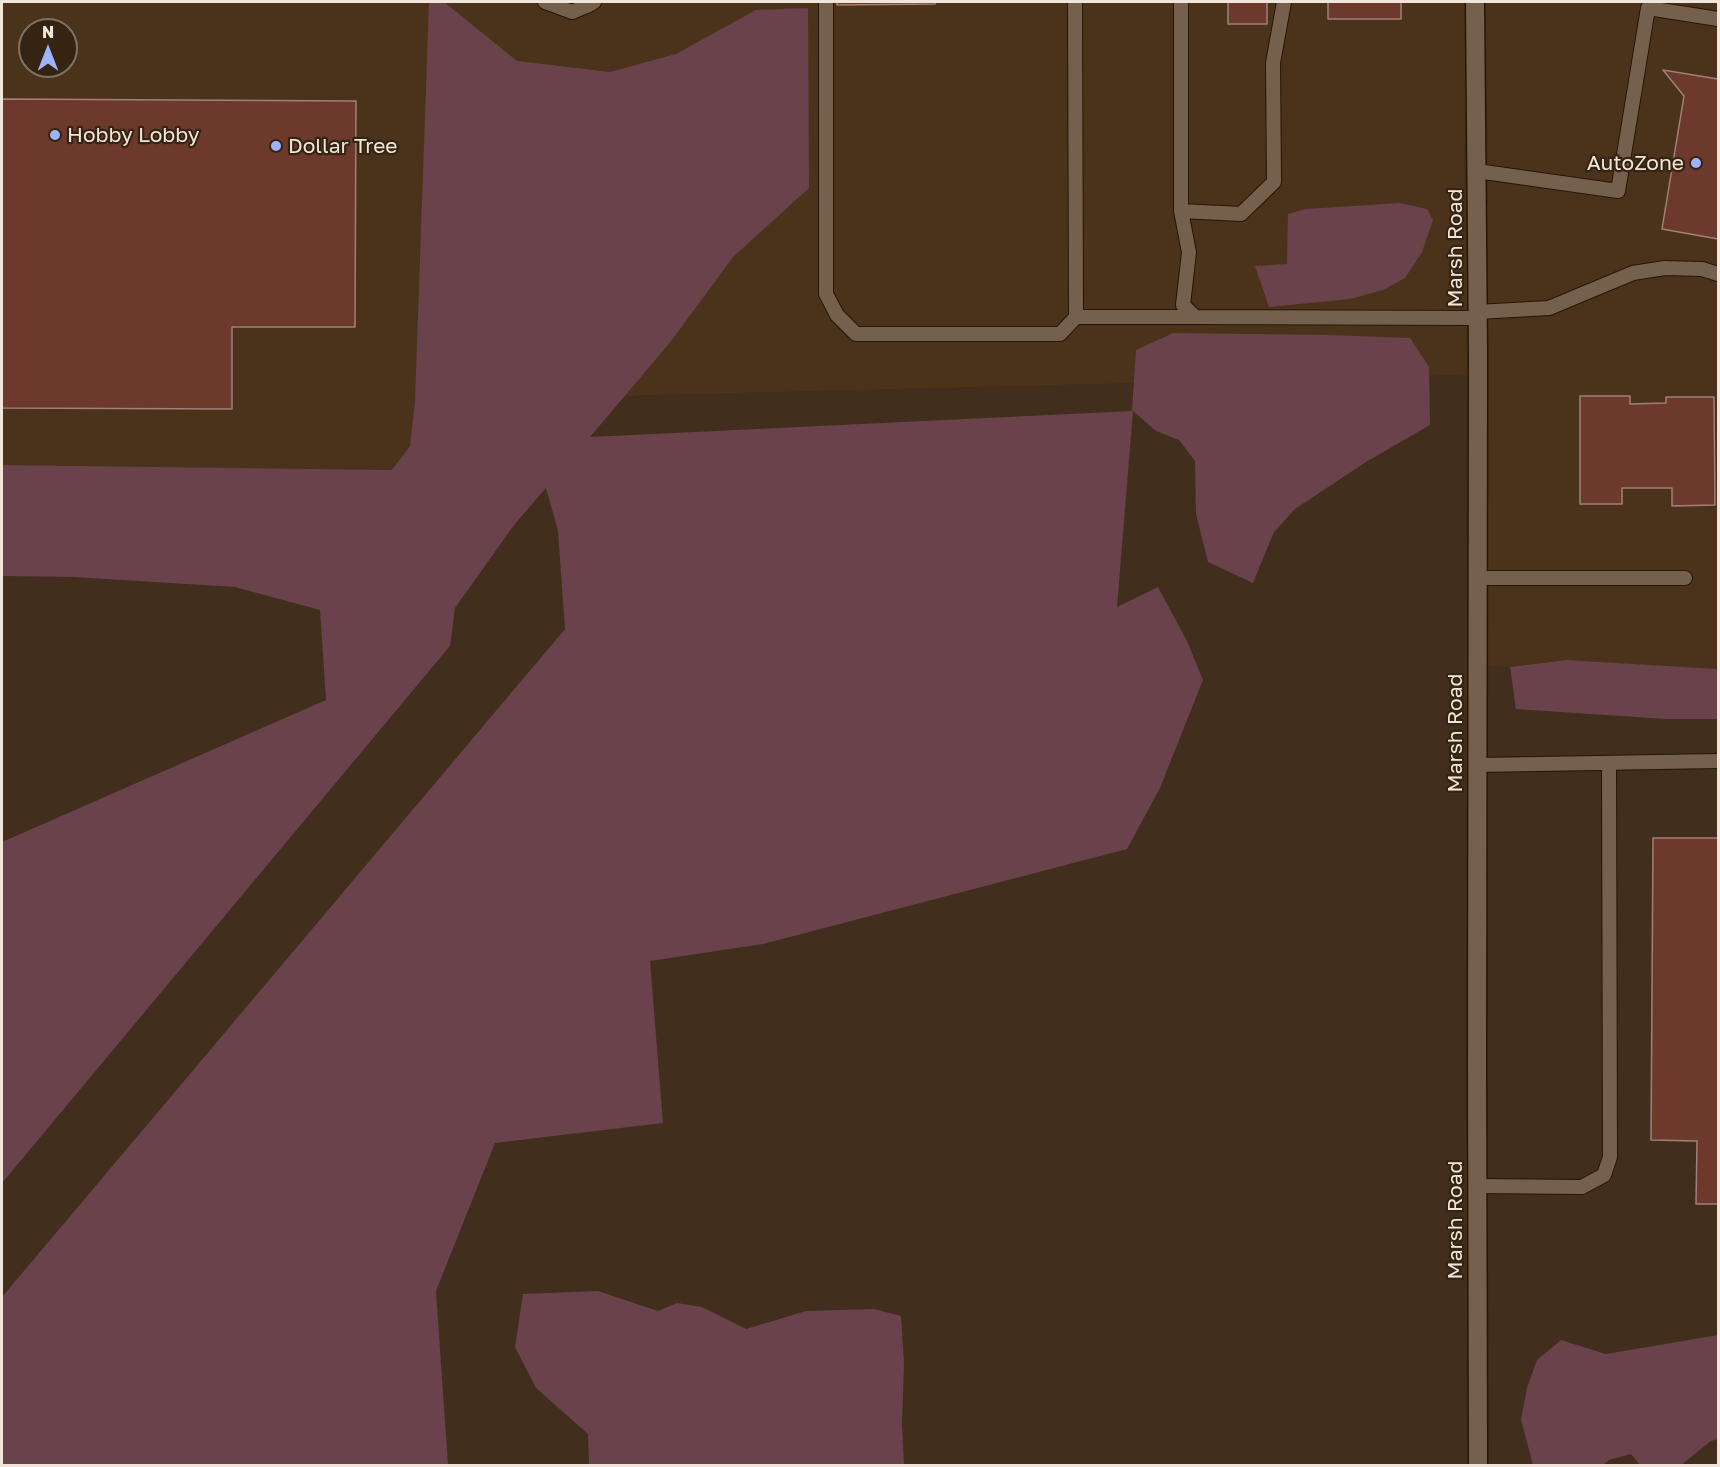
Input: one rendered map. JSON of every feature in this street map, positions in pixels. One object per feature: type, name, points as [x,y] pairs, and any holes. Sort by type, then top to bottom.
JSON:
[{"type":"street","name":"Marsh Road","points":[[1475,2],[1478,1466]]},
{"type":"lane","points":[[545,2],[572,12],[594,2]]},
{"type":"lane","points":[[826,2],[826,294],[837,315],[856,334],[1060,334],[1076,317],[1075,2]]},
{"type":"lane","points":[[1181,2],[1181,211],[1189,252],[1183,305],[1196,317]]},
{"type":"lane","points":[[1181,211],[1241,214],[1274,182],[1273,63],[1284,2]]},
{"type":"lane","points":[[1477,171],[1618,191],[1648,8],[1719,19]]},
{"type":"lane","points":[[1076,317],[1477,315],[1549,308],[1633,273],[1665,268],[1702,269],[1719,274]]},
{"type":"lane","points":[[1477,578],[1685,578]]},
{"type":"lane","points":[[1477,765],[1719,761]]},
{"type":"lane","points":[[1477,1186],[1582,1187],[1604,1175],[1610,1157],[1610,763]]},
{"type":"shaded area","points":[[2,2],[1468,2],[1464,178],[1470,376],[415,401],[411,446],[392,470],[2,465]]},
{"type":"shaded area","points":[[429,2],[444,2],[517,61],[610,72],[676,54],[756,10],[808,8],[809,188],[733,257],[672,340],[590,437],[1132,411],[1136,350],[1173,333],[1410,338],[1429,367],[1430,425],[1366,462],[1295,509],[1274,532],[1253,583],[1208,562],[1196,514],[1195,461],[1179,440],[1156,431],[1133,411],[1117,607],[1158,587],[1187,641],[1203,680],[1160,788],[1127,849],[763,944],[650,961],[663,1123],[495,1143],[436,1291],[448,1465],[2,1465],[2,1297],[565,629],[558,531],[546,488],[514,525],[455,608],[450,646],[2,1183],[2,842],[326,700],[320,610],[235,587],[74,577],[2,576],[2,465],[392,470],[410,446],[415,401]]},
{"type":"shaded area","points":[[1485,2],[1718,2],[1718,669],[1566,660],[1510,667],[1477,665],[1477,202],[1488,203]]},
{"type":"shaded area","points":[[1400,203],[1427,209],[1433,220],[1422,252],[1405,278],[1383,290],[1350,299],[1269,307],[1255,266],[1287,264],[1288,214],[1306,209]]},
{"type":"shaded area","points":[[1566,660],[1718,669],[1718,719],[1666,719],[1516,709],[1510,667]]},
{"type":"shaded area","points":[[598,1291],[658,1311],[677,1303],[702,1307],[746,1329],[806,1311],[874,1309],[901,1316],[904,1364],[902,1425],[904,1465],[589,1465],[588,1434],[536,1388],[515,1347],[523,1294]]},
{"type":"shaded area","points":[[1718,1335],[1718,1439],[1711,1441],[1681,1465],[1640,1465],[1631,1454],[1609,1460],[1603,1465],[1533,1465],[1521,1420],[1527,1388],[1537,1360],[1561,1340],[1606,1354]]},
{"type":"building","points":[[837,2],[935,2],[935,4],[837,5]]},
{"type":"building","points":[[1228,2],[1267,2],[1267,24],[1228,24]]},
{"type":"building","points":[[1328,2],[1401,2],[1401,19],[1328,19]]},
{"type":"building","name":"AutoZone","points":[[1663,70],[1718,79],[1718,239],[1662,229],[1684,96]]},
{"type":"building","points":[[2,99],[356,101],[355,327],[232,327],[232,409],[2,408]]},
{"type":"building","points":[[1580,396],[1630,396],[1630,404],[1666,403],[1666,397],[1714,397],[1715,505],[1672,506],[1672,488],[1622,488],[1622,504],[1580,504]]},
{"type":"building","points":[[1653,838],[1718,838],[1718,1204],[1696,1204],[1697,1141],[1651,1140]]},
{"type":"place","name":"Hobby Lobby","points":[[55,135]]},
{"type":"place","name":"Dollar Tree","points":[[276,146]]},
{"type":"place","name":"AutoZone","points":[[1696,163]]}]
